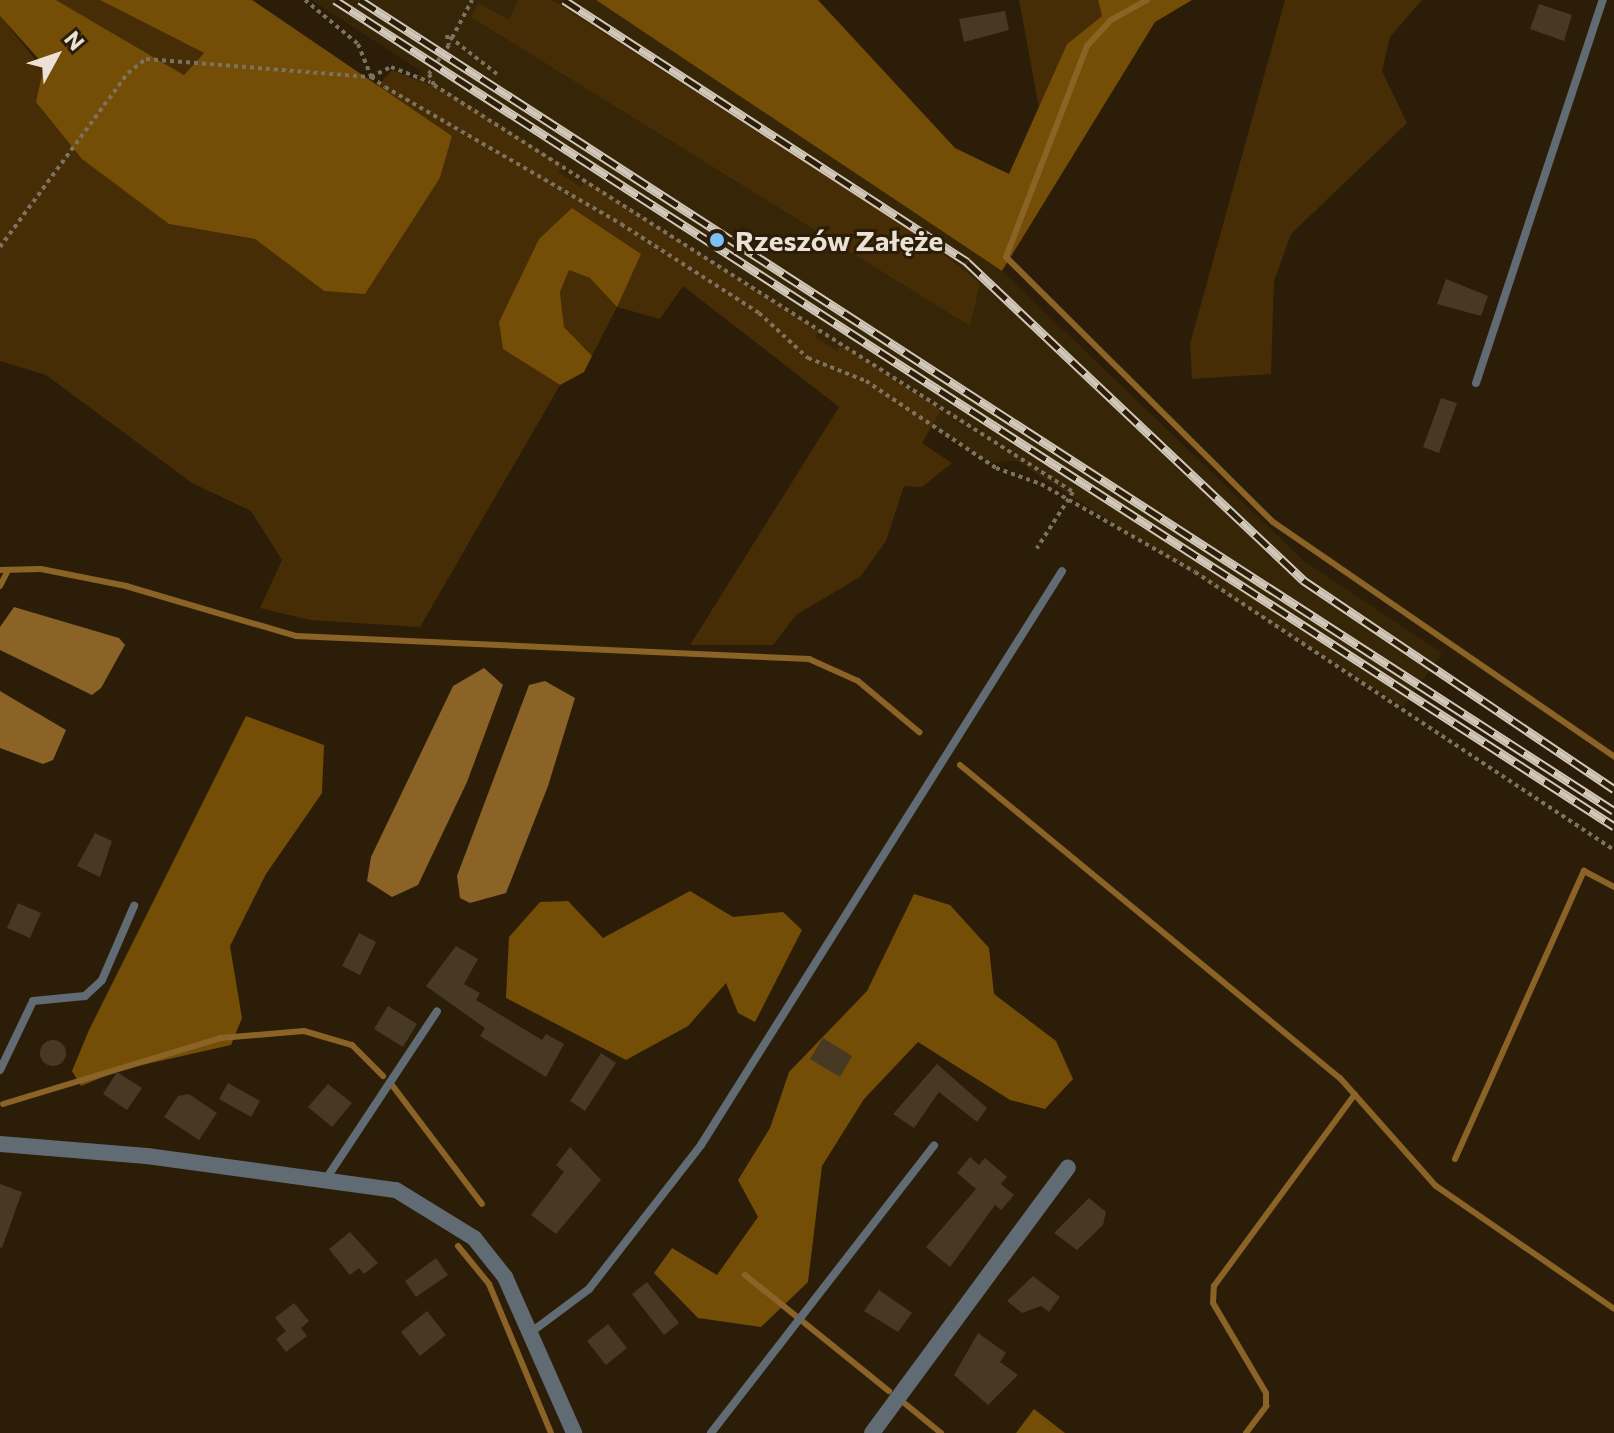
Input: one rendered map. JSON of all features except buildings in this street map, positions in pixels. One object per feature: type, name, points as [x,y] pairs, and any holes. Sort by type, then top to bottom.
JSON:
[{"type":"street","points":[[0,1144],[326,1179],[396,1190],[474,1238],[505,1277],[574,1433]]},
{"type":"street","points":[[872,1433],[1068,1167]]},
{"type":"lane","points":[[1476,383],[1603,0]]},
{"type":"lane","points":[[530,1333],[589,1289],[701,1145],[1062,571]]},
{"type":"lane","points":[[0,1070],[33,1001],[85,996],[102,980],[134,906]]},
{"type":"lane","points":[[326,1179],[437,1011]]},
{"type":"lane","points":[[711,1433],[934,1145]]},
{"type":"path","points":[[305,0],[358,44],[371,77]]},
{"type":"path","points":[[430,82],[449,45],[443,40],[452,38],[472,0]]},
{"type":"path","points":[[452,38],[497,74]]},
{"type":"path","points":[[0,247],[128,73],[146,59],[371,77],[734,296],[808,358],[866,381],[996,468],[1068,499],[1195,572],[1614,850]]},
{"type":"path","points":[[371,77],[391,67],[430,82],[994,438],[1073,492],[1037,548]]},
{"type":"shaded area","points":[[0,0],[56,0],[184,75],[204,53],[100,0],[252,0],[452,136],[440,178],[365,294],[324,291],[255,239],[169,224],[82,159],[36,102],[44,65],[0,16]]},
{"type":"shaded area","points":[[56,0],[100,0],[204,53],[184,75]]},
{"type":"shaded area","points":[[311,0],[596,0],[1002,271],[1303,560],[1442,653],[1403,707],[1016,461],[990,463],[403,97],[421,71]]},
{"type":"shaded area","points":[[518,0],[552,0],[923,238],[980,283],[970,326],[471,17],[478,3],[509,20]]},
{"type":"shaded area","points":[[596,0],[818,0],[955,148],[1009,174],[1067,44],[1102,16],[1098,0],[1192,0],[1155,22],[1002,271]]},
{"type":"shaded area","points":[[1019,0],[1098,0],[1102,16],[1067,44],[1039,108]]},
{"type":"shaded area","points":[[1285,0],[1422,0],[1390,37],[1382,71],[1407,123],[1291,234],[1274,281],[1271,374],[1192,379],[1190,344]]},
{"type":"shaded area","points":[[0,16],[169,224],[255,239],[324,291],[365,293],[440,178],[452,136],[378,86],[392,70],[449,93],[562,164],[558,172],[581,187],[586,180],[819,331],[815,337],[837,351],[841,345],[941,410],[922,443],[952,463],[922,487],[904,486],[886,541],[860,577],[796,615],[773,645],[690,645],[839,407],[683,286],[660,319],[617,307],[592,356],[564,327],[560,292],[569,269],[590,278],[572,208],[503,349],[560,385],[420,627],[310,620],[260,608],[282,560],[251,511],[192,483],[46,375],[0,361]]},
{"type":"shaded area","points":[[572,208],[641,254],[617,307],[590,278],[569,270],[560,292],[564,327],[592,356],[584,372],[560,385],[503,349],[499,322],[539,239]]},
{"type":"shaded area","points":[[14,607],[119,638],[125,645],[101,688],[92,695],[0,650],[0,627]]},
{"type":"shaded area","points":[[484,668],[503,685],[467,782],[418,885],[392,897],[367,881],[371,857],[453,686]]},
{"type":"shaded area","points":[[545,681],[575,698],[548,786],[506,893],[470,903],[460,898],[457,876],[529,685]]},
{"type":"shaded area","points":[[0,691],[66,730],[53,760],[43,764],[0,748]]},
{"type":"shaded area","points":[[246,716],[324,745],[322,793],[266,874],[230,946],[242,1018],[231,1045],[120,1070],[81,1086],[72,1071],[89,1030]]},
{"type":"shaded area","points":[[690,891],[733,917],[783,912],[802,930],[755,1022],[738,1013],[726,983],[688,1026],[626,1060],[506,998],[509,937],[540,902],[568,901],[603,938]]},
{"type":"shaded area","points":[[914,894],[950,905],[989,948],[994,994],[1056,1041],[1073,1079],[1045,1109],[1010,1100],[918,1042],[864,1099],[822,1166],[808,1282],[761,1327],[698,1318],[654,1273],[672,1248],[717,1275],[758,1217],[738,1180],[770,1128],[789,1072],[867,991]]},
{"type":"shaded area","points":[[1034,1409],[1065,1433],[1016,1433]]},
{"type":"waterway","points":[[1147,0],[1111,20],[1087,46],[1006,257],[1273,522],[1614,756]]},
{"type":"waterway","points":[[0,570],[41,569],[126,586],[296,636],[809,659],[858,681],[919,732]]},
{"type":"waterway","points":[[0,586],[8,570]]},
{"type":"waterway","points":[[960,765],[1340,1078],[1436,1186],[1614,1309]]},
{"type":"waterway","points":[[1455,1159],[1584,871],[1614,887]]},
{"type":"waterway","points":[[3,1104],[220,1038],[304,1031],[352,1045],[383,1076]]},
{"type":"waterway","points":[[392,1085],[482,1204]]},
{"type":"waterway","points":[[1246,1433],[1266,1406],[1266,1393],[1213,1303],[1214,1286],[1355,1094]]},
{"type":"waterway","points":[[458,1246],[489,1284],[551,1433]]},
{"type":"waterway","points":[[745,1275],[889,1391]]},
{"type":"waterway","points":[[903,1402],[941,1433]]},
{"type":"railway","points":[[335,0],[1614,826]]},
{"type":"railway","points":[[360,0],[1614,811]]},
{"type":"railway","points":[[564,0],[967,262],[1303,580],[1614,789]]},
{"type":"place","name":"Rzeszów Załęże","points":[[717,240]]}]
